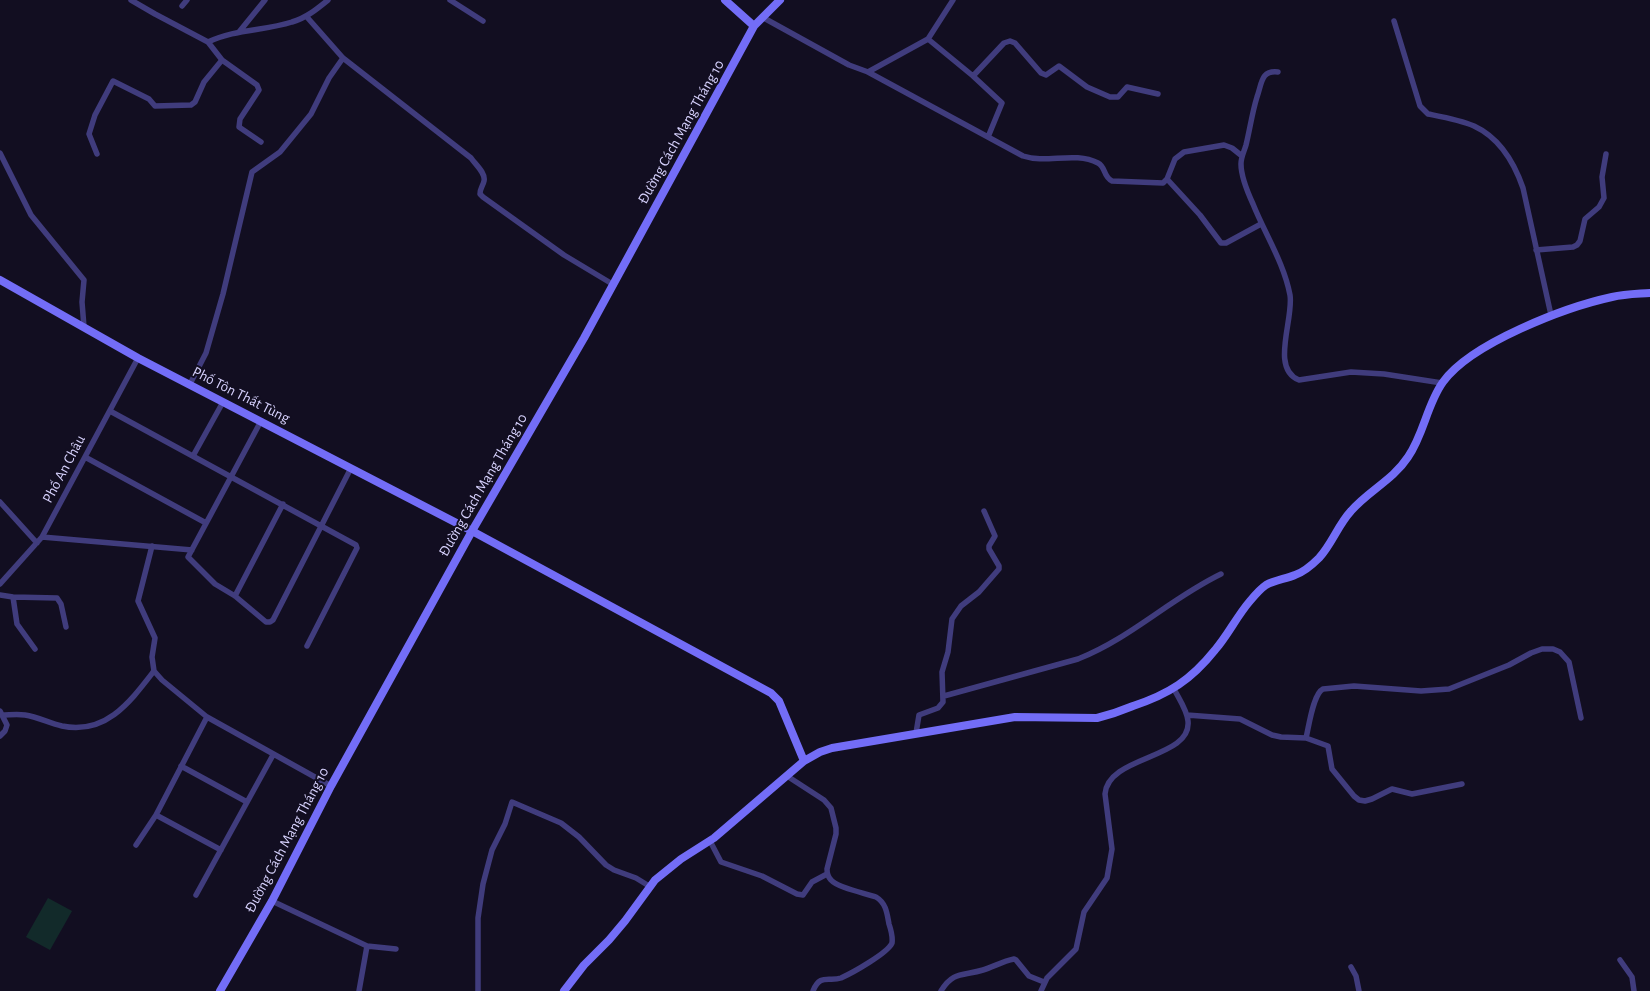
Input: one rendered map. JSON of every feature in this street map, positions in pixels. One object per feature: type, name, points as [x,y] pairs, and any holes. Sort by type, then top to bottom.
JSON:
[{"type":"street","points":[[131,0],[208,42],[222,60],[259,88],[240,119],[239,127],[261,142]]},
{"type":"street","points":[[182,6],[187,0]]},
{"type":"street","points":[[238,32],[265,0]]},
{"type":"street","points":[[208,42],[219,36],[291,23],[306,16],[328,0]]},
{"type":"street","points":[[450,0],[484,21]]},
{"type":"street","points":[[725,0],[754,26]]},
{"type":"street","name":"Đường Cách Mạng Tháng 10","points":[[220,991],[272,901],[330,786],[472,531],[614,285],[754,26],[780,0]]},
{"type":"street","points":[[868,72],[928,39],[953,0]]},
{"type":"street","points":[[306,16],[343,58],[471,158],[484,176],[484,182],[480,190],[480,194],[483,197],[570,258],[614,285]]},
{"type":"street","points":[[762,17],[849,65],[868,72],[1030,158],[1068,157],[1097,163],[1103,168],[1106,177],[1112,181],[1160,184],[1167,179],[1175,158],[1184,152],[1224,145],[1232,148],[1242,156]]},
{"type":"street","points":[[1394,21],[1420,106],[1423,110],[1428,114],[1477,128],[1495,140],[1508,154],[1523,188],[1550,315]]},
{"type":"street","points":[[928,39],[1002,103],[988,137]]},
{"type":"street","points":[[973,76],[1004,43],[1010,41],[1015,43],[1041,72],[1046,75],[1059,66],[1087,87],[1113,98],[1118,96],[1127,87],[1158,94]]},
{"type":"street","points":[[190,384],[206,353],[223,294],[252,172],[280,152],[311,114],[329,78],[343,58]]},
{"type":"street","points":[[97,154],[89,134],[95,115],[113,80],[149,99],[155,106],[188,106],[195,102],[204,82],[222,60]]},
{"type":"street","points":[[1278,72],[1270,71],[1264,76],[1252,112],[1241,166],[1245,184],[1261,224],[1283,267],[1289,294],[1290,311],[1284,353],[1286,365],[1291,376],[1304,380],[1351,372],[1384,374],[1442,383]]},
{"type":"street","points":[[0,153],[31,215],[84,280],[82,302],[84,327]]},
{"type":"street","points":[[1536,250],[1577,246],[1585,219],[1599,207],[1604,198],[1602,177],[1606,154]]},
{"type":"street","points":[[1167,179],[1200,215],[1221,243],[1226,243],[1261,224]]},
{"type":"street","name":"Phố Tôn Thất Tùng","points":[[0,280],[138,358],[472,531],[771,693],[779,701],[804,761]]},
{"type":"street","points":[[564,991],[584,964],[609,940],[625,921],[655,880],[681,859],[710,841],[804,761],[820,752],[832,748],[1015,717],[1102,717],[1158,698],[1174,689],[1198,670],[1260,590],[1268,584],[1296,575],[1307,568],[1329,545],[1352,509],[1399,469],[1416,443],[1442,383],[1460,366],[1489,344],[1550,315],[1611,297],[1650,293]]},
{"type":"street","name":"Phố An Châu","points":[[0,584],[2,577],[42,537],[138,358]]},
{"type":"street","points":[[193,456],[223,402]]},
{"type":"street","points":[[110,411],[354,542],[357,548],[307,646]]},
{"type":"street","points":[[261,421],[188,557],[215,584],[235,596],[266,622],[272,622],[351,468]]},
{"type":"street","points":[[85,458],[206,523]]},
{"type":"street","points":[[0,502],[37,543]]},
{"type":"street","points":[[235,596],[283,504]]},
{"type":"street","points":[[916,733],[919,715],[942,705],[944,696],[942,672],[948,652],[952,619],[999,568],[989,547],[995,536],[984,511]]},
{"type":"street","points":[[42,537],[192,550]]},
{"type":"street","points":[[152,546],[138,602],[154,638],[152,657],[154,672],[207,718],[330,786]]},
{"type":"street","points":[[944,696],[1072,661],[1094,653],[1131,632],[1200,585],[1221,574]]},
{"type":"street","points":[[0,594],[13,597],[57,598],[66,627]]},
{"type":"street","points":[[13,597],[17,624],[35,649]]},
{"type":"street","points":[[1306,738],[1316,696],[1323,688],[1354,686],[1421,691],[1450,689],[1488,675],[1530,653],[1542,649],[1553,649],[1560,652],[1569,662],[1581,718]]},
{"type":"street","points":[[0,736],[7,728],[1,713],[24,715],[61,726],[78,728],[96,724],[114,716],[132,700],[154,672]]},
{"type":"street","points":[[1041,991],[1044,982],[1076,949],[1084,912],[1107,878],[1112,849],[1105,794],[1109,781],[1114,775],[1176,744],[1187,731],[1186,715],[1174,689]]},
{"type":"street","points":[[1186,715],[1240,719],[1272,735],[1306,738],[1328,746],[1332,769],[1359,800],[1372,799],[1392,789],[1412,794],[1462,784]]},
{"type":"street","points":[[136,845],[156,815],[207,718]]},
{"type":"street","points":[[196,895],[273,755]]},
{"type":"street","points":[[181,766],[247,802]]},
{"type":"street","points":[[786,776],[824,800],[830,808],[836,828],[827,869],[831,880],[836,884],[881,900],[885,905],[892,936],[892,942],[885,952],[842,978],[824,978],[814,987],[813,991]]},
{"type":"street","points":[[478,991],[478,918],[484,884],[492,850],[505,824],[512,802],[561,823],[575,833],[606,865],[649,886]]},
{"type":"street","points":[[156,815],[221,850]]},
{"type":"street","points":[[710,841],[721,862],[762,876],[797,894],[803,894],[812,882],[828,874]]},
{"type":"street","points":[[272,901],[367,946],[396,949]]},
{"type":"street","points":[[359,991],[367,946]]},
{"type":"street","points":[[942,991],[948,980],[954,977],[983,970],[1014,959],[1029,976],[1044,982]]},
{"type":"street","points":[[1620,960],[1632,977],[1634,991]]},
{"type":"street","points":[[1351,967],[1356,976],[1359,991]]},
{"type":"green space","points":[[48,898],[72,911],[50,950],[26,937]]}]
